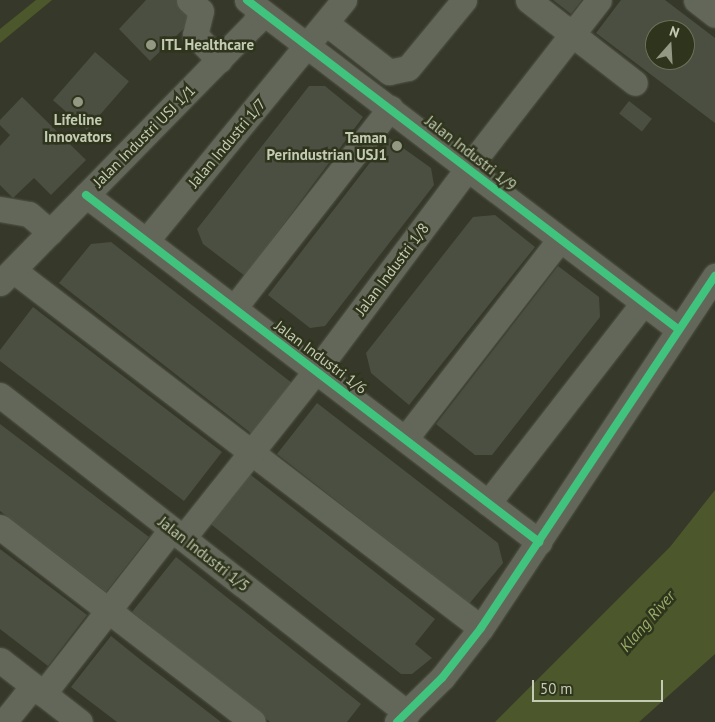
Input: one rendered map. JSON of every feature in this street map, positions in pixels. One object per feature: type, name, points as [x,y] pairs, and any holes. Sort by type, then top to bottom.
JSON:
[{"type":"street","points":[[188,0],[201,11],[195,35],[219,60]]},
{"type":"street","name":"Jalan Industri 1/7","points":[[146,241],[344,0]]},
{"type":"street","points":[[326,23],[389,72],[408,68],[464,0]]},
{"type":"street","points":[[528,0],[635,83]]},
{"type":"street","name":"Jalan Industri 1/8","points":[[4,722],[38,690],[252,452],[316,371],[468,168],[574,35],[599,0]]},
{"type":"street","points":[[696,0],[715,15]]},
{"type":"street","name":"Jalan Industri USJ 1/1","points":[[7,276],[255,23],[258,14],[251,3]]},
{"type":"street","name":"Jalan Industri 1/9","points":[[251,3],[678,329]]},
{"type":"street","points":[[234,308],[390,108]]},
{"type":"street","name":"Jalan Industri 1/6","points":[[86,195],[539,542]]},
{"type":"street","points":[[0,209],[30,214],[50,232]]},
{"type":"street","points":[[405,439],[560,239]]},
{"type":"street","points":[[7,276],[252,452],[481,628]]},
{"type":"street","points":[[402,717],[442,678],[481,628],[715,276]]},
{"type":"street","points":[[488,502],[643,303]]},
{"type":"street","name":"Jalan Industri 1/5","points":[[0,395],[178,534],[402,717]]},
{"type":"street","points":[[0,527],[253,722]]},
{"type":"street","points":[[0,660],[80,722]]},
{"type":"water","points":[[36,0],[52,0],[0,43],[0,29]]},
{"type":"water","name":"Klang River","points":[[715,490],[715,654],[639,722],[495,722],[670,547]]},
{"type":"building","name":"ITL Healthcare","points":[[146,0],[179,0],[196,17],[150,61],[119,29]]},
{"type":"building","points":[[553,0],[582,0],[571,14]]},
{"type":"building","points":[[621,0],[665,0],[691,20],[645,20],[645,70],[695,70],[695,23],[715,38],[715,123],[596,33]]},
{"type":"building","points":[[95,52],[129,82],[87,130],[53,100]]},
{"type":"building","points":[[309,86],[325,86],[363,117],[245,276],[203,244],[197,229]]},
{"type":"building","points":[[22,97],[86,160],[51,195],[34,178],[13,198],[0,185],[0,146],[10,135],[0,125],[0,120]]},
{"type":"building","points":[[629,101],[652,119],[642,131],[619,114]]},
{"type":"building","points":[[389,138],[431,168],[434,185],[325,326],[310,328],[268,295]]},
{"type":"building","points":[[495,215],[535,247],[409,405],[371,373],[366,353],[473,217]]},
{"type":"building","points":[[111,242],[292,383],[252,434],[59,283],[91,244]]},
{"type":"building","points":[[558,266],[599,297],[600,317],[492,455],[475,455],[436,424]]},
{"type":"building","points":[[33,307],[222,452],[184,501],[0,361],[0,350]]},
{"type":"building","points":[[317,403],[498,543],[503,563],[469,604],[277,454]]},
{"type":"building","points":[[0,424],[149,537],[106,592],[0,511]]},
{"type":"building","points":[[247,472],[435,619],[415,644],[432,658],[412,674],[401,674],[208,522]]},
{"type":"building","points":[[0,549],[87,615],[48,666],[0,629]]},
{"type":"building","points":[[176,557],[361,704],[347,722],[270,722],[132,612]]},
{"type":"building","points":[[111,636],[221,722],[117,722],[71,687]]},
{"type":"cycle path","points":[[247,0],[678,329]]},
{"type":"cycle path","points":[[86,195],[539,542]]},
{"type":"cycle path","points":[[397,722],[442,678],[481,628],[715,276]]},
{"type":"place","name":"ITL Healthcare","points":[[151,45]]},
{"type":"place","name":"Lifeline Innovators","points":[[78,102]]},
{"type":"place","name":"Taman Perindustrian USJ1","points":[[397,146]]}]
